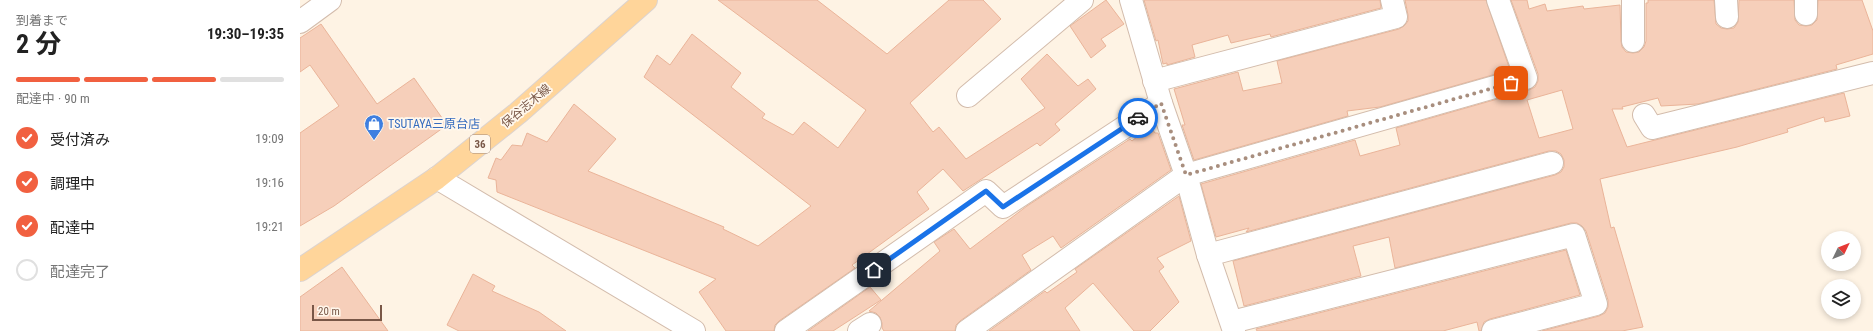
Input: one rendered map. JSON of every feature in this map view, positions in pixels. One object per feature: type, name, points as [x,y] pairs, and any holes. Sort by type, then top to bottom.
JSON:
[{"type":"main road","name":"保谷志木線","points":[[300,270],[437,178],[530,103],[646,0]]},
{"type":"street","points":[[300,22],[330,0]]},
{"type":"street","points":[[968,96],[1082,0]]},
{"type":"street","points":[[1131,0],[1154,81],[1186,175],[1208,255],[1233,327],[1574,235],[1596,304],[1493,331]]},
{"type":"street","points":[[1154,81],[1396,17],[1392,0]]},
{"type":"street","points":[[967,331],[1186,175],[1526,78],[1498,0]]},
{"type":"street","points":[[1633,0],[1633,41]]},
{"type":"street","points":[[1644,115],[1652,128],[1873,73]]},
{"type":"street","points":[[786,331],[986,191],[1003,207],[1161,103]]},
{"type":"street","points":[[1208,255],[1552,163]]},
{"type":"street","points":[[437,178],[694,331]]},
{"type":"building","points":[[718,0],[817,0],[887,54],[949,0],[983,0],[1001,19],[910,103],[933,132],[939,127],[966,159],[1045,108],[1021,79],[1047,54],[1078,86],[1088,79],[1096,89],[1055,124],[1060,130],[1040,146],[1037,143],[963,191],[943,169],[917,192],[929,209],[852,265],[855,268],[779,321],[775,325],[774,331],[726,331],[699,292],[716,279],[497,192],[496,180],[488,178],[496,158],[501,160],[512,145],[522,146],[527,133],[547,142],[574,104],[616,139],[588,171],[724,227],[723,229],[758,246],[811,206],[644,77],[657,55],[670,65],[692,34],[741,73],[731,87],[765,114],[762,118],[793,135],[804,122],[838,148],[866,110]]},
{"type":"building","points":[[1106,0],[1124,24],[1101,39],[1106,46],[1091,58],[1070,26]]},
{"type":"building","points":[[1144,0],[1380,0],[1381,8],[1271,37],[1270,34],[1231,43],[1228,35],[1192,45],[1195,57],[1167,65],[1167,63],[1163,64],[1158,40],[1156,41]]},
{"type":"building","points":[[1405,0],[1486,0],[1510,70],[1380,107],[1347,111],[1348,116],[1194,160],[1182,125],[1185,125],[1174,89],[1238,72],[1243,91],[1282,83],[1277,61],[1399,29],[1408,21]]},
{"type":"building","points":[[1511,0],[1527,0],[1529,9],[1545,4],[1547,11],[1583,6],[1584,9],[1620,5],[1622,47],[1626,52],[1633,53],[1639,52],[1644,47],[1646,41],[1646,3],[1648,3],[1648,0],[1714,0],[1716,24],[1721,28],[1727,29],[1734,28],[1738,22],[1739,0],[1794,0],[1795,20],[1799,25],[1806,26],[1812,25],[1817,20],[1818,0],[1862,0],[1873,31],[1873,54],[1836,65],[1837,69],[1698,104],[1661,106],[1658,98],[1622,107],[1623,109],[1612,109],[1627,147],[1844,93],[1850,116],[1825,122],[1824,117],[1787,129],[1788,132],[1737,147],[1600,179],[1611,228],[1614,227],[1643,327],[1622,331],[1542,331],[1599,316],[1605,313],[1608,307],[1608,300],[1586,231],[1577,223],[1571,223],[1395,268],[1389,237],[1353,246],[1361,276],[1244,306],[1233,261],[1555,175],[1561,172],[1564,167],[1564,160],[1561,154],[1556,151],[1549,151],[1246,232],[1249,228],[1216,237],[1201,184],[1355,140],[1360,156],[1400,145],[1396,128],[1529,90],[1535,87],[1538,81],[1538,74]],"holes":[[[1562,90],[1573,129],[1539,138],[1527,100]]]},
{"type":"building","name":"TSUTAYA三原台店","points":[[321,24],[377,104],[414,78],[447,125],[334,206],[300,226],[300,133],[339,106],[310,65],[300,72],[300,38]]},
{"type":"building","points":[[1150,126],[1155,133],[1158,133],[1171,170],[1061,248],[1053,236],[1022,255],[1031,270],[960,321],[956,325],[955,331],[884,331],[880,317],[876,313],[869,311],[940,251],[934,242],[954,229],[970,249],[1027,206],[1130,139],[1132,141]]},
{"type":"building","points":[[1179,196],[1191,241],[1157,258],[1164,267],[1159,271],[1179,302],[1150,331],[1134,331],[1093,283],[1065,308],[1080,331],[989,331],[1045,291],[1047,293],[1077,272],[1075,269]]},
{"type":"building","points":[[1566,250],[1580,295],[1490,319],[1484,322],[1481,331],[1479,331],[1477,322],[1443,331],[1257,331],[1256,329]]},
{"type":"building","points":[[342,267],[388,331],[300,331],[300,297]]},
{"type":"building","points":[[473,274],[495,286],[492,291],[539,312],[566,331],[459,331],[447,325]]},
{"type":"building","points":[[870,287],[881,300],[833,331],[808,331]]},
{"type":"way so far","points":[[1138,118],[1161,103],[1186,175],[1511,83]]},
{"type":"place","name":"TSUTAYA三原台店","points":[[374,141]]},
{"type":"route","points":[[874,270],[986,191],[1003,207],[1138,118]]}]
